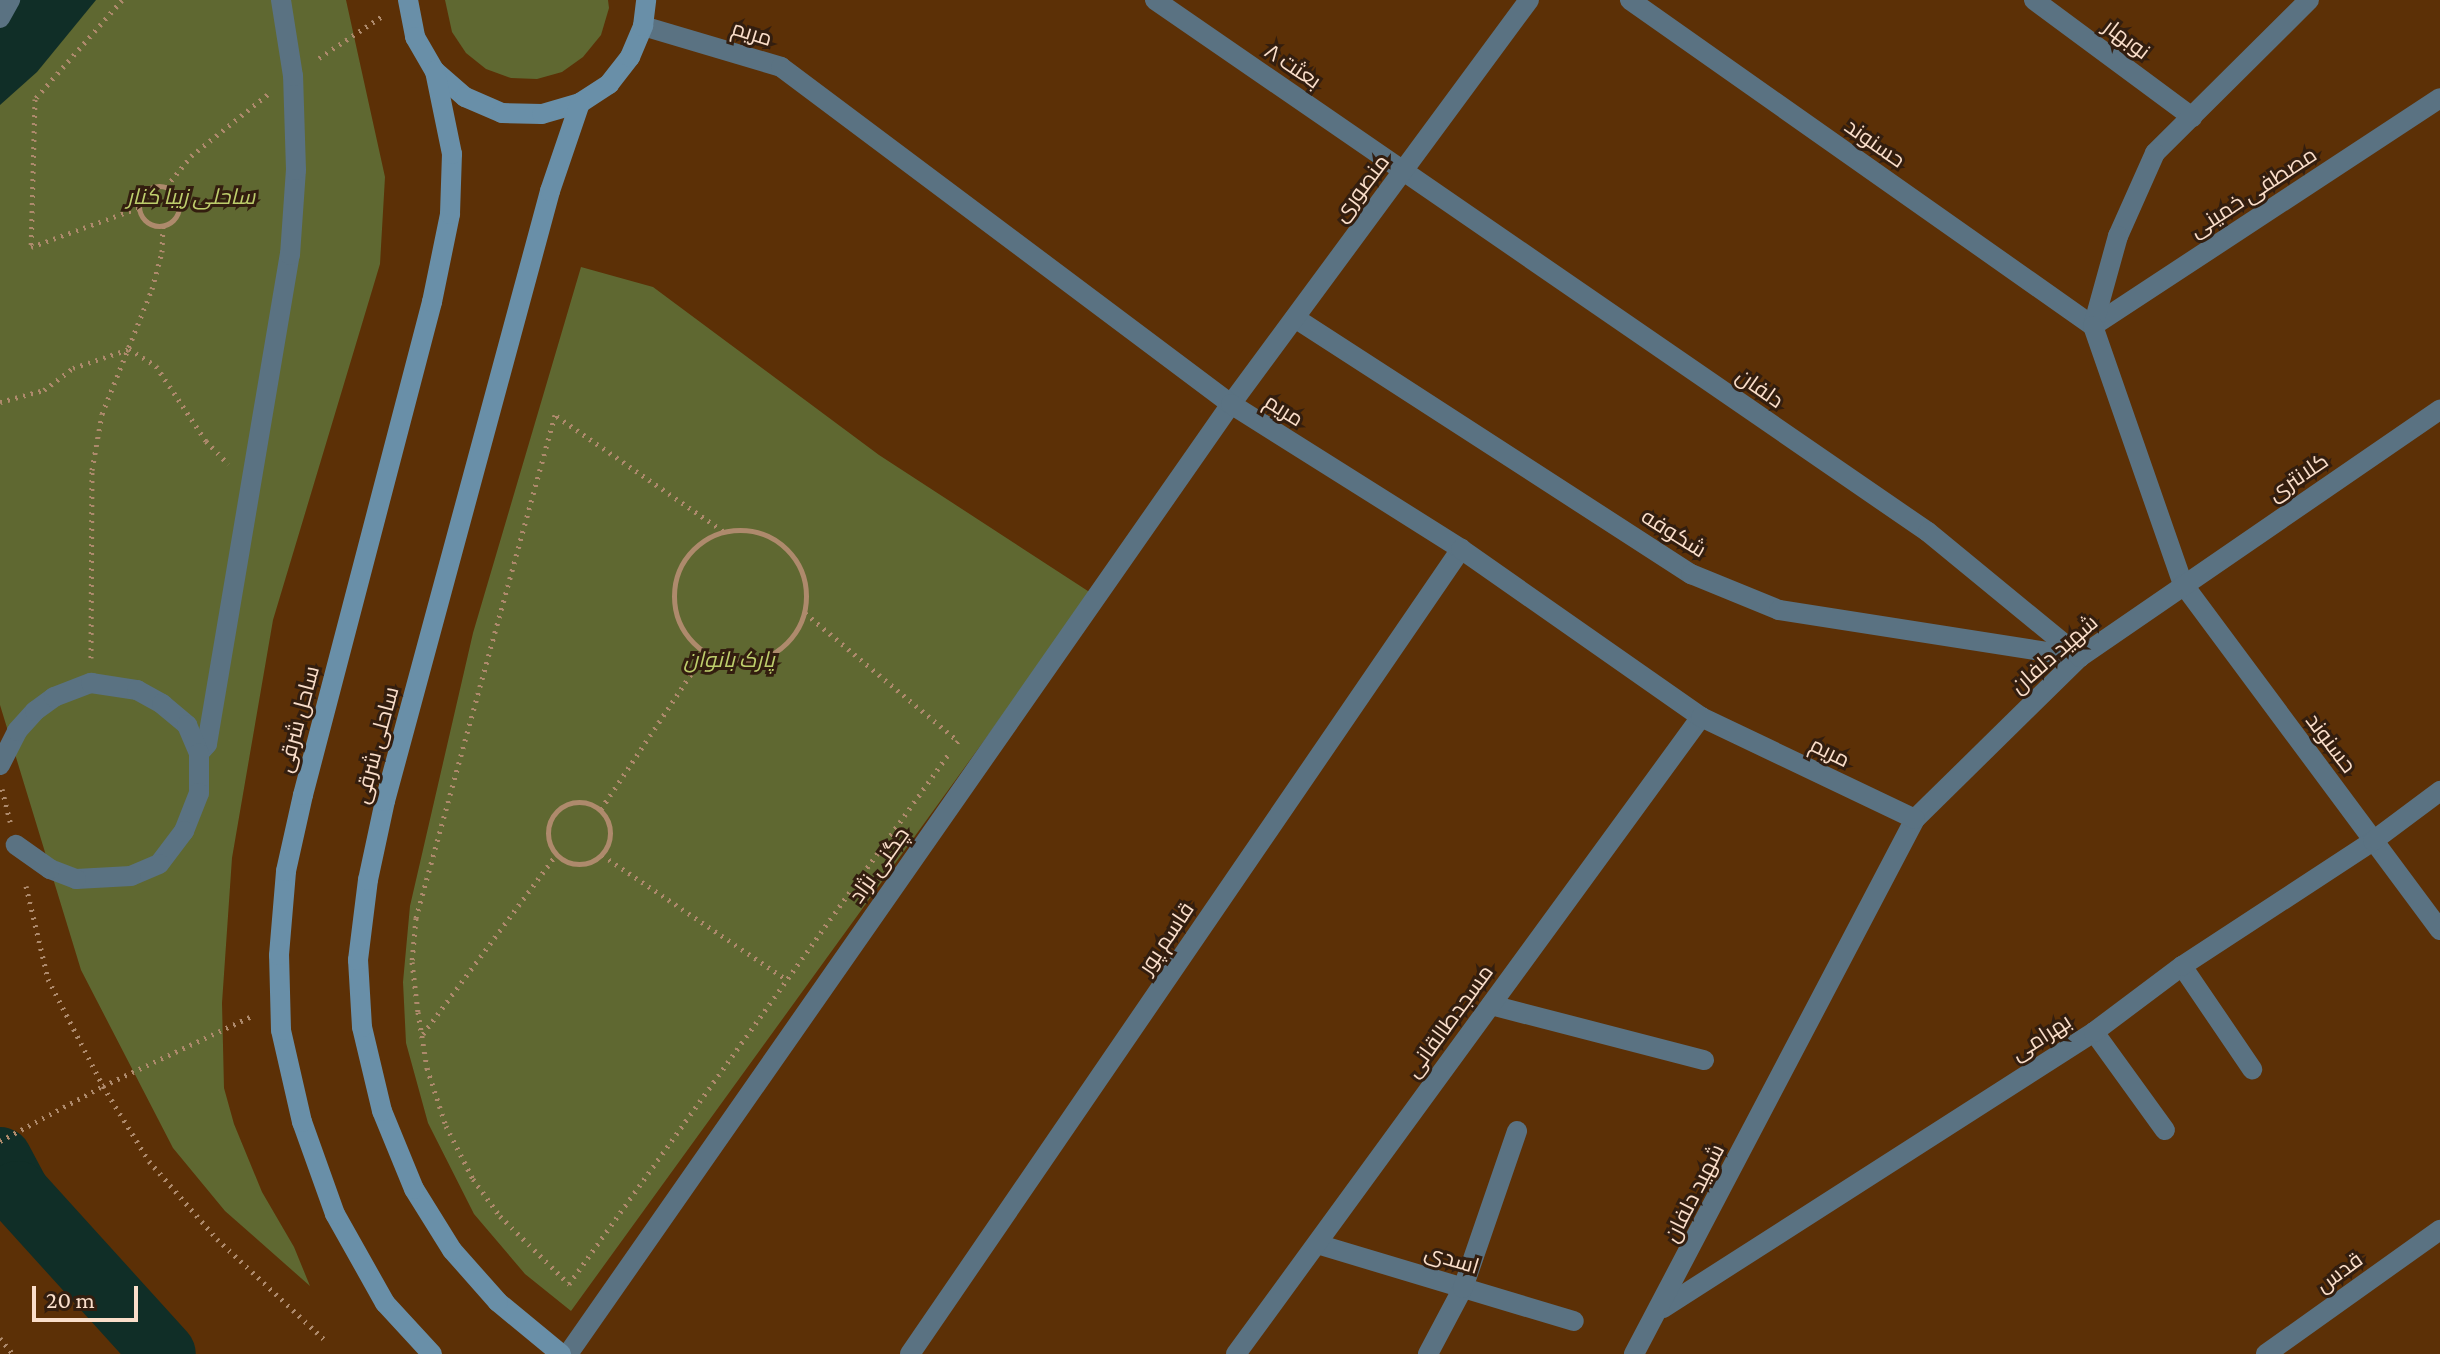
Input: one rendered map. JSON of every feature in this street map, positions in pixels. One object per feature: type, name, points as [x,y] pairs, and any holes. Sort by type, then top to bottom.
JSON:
[{"type":"main road","points":[[408,0],[415,37],[435,71],[465,97],[502,113],[542,114],[580,103],[609,84],[630,57],[643,26],[646,0]]},
{"type":"main road","name":"ساحل شرقی","points":[[432,1354],[385,1303],[335,1214],[302,1122],[281,1030],[279,955],[286,871],[432,302],[450,214],[452,154],[435,71]]},
{"type":"main road","name":"ساحلی شرقی","points":[[561,1354],[498,1302],[452,1250],[414,1189],[382,1111],[362,1027],[358,960],[368,880],[385,801],[546,206],[580,103]]},
{"type":"street","points":[[0,18],[10,0]]},
{"type":"street","points":[[199,753],[207,744],[290,255],[295,184],[293,76],[281,0]]},
{"type":"street","name":"بعثت ۸","points":[[1155,0],[1403,171]]},
{"type":"street","name":"منصوری","points":[[1231,404],[1529,0]]},
{"type":"street","name":"حسنوند","points":[[1630,0],[2093,326]]},
{"type":"street","name":"نوبهار","points":[[2034,0],[2192,117]]},
{"type":"street","points":[[2183,584],[2093,326],[2118,236],[2155,153],[2309,0]]},
{"type":"street","name":"مریم","points":[[643,26],[781,67],[1231,404],[1461,549],[1701,717],[1915,819]]},
{"type":"street","name":"مصطفی خمینی","points":[[2093,326],[2440,98]]},
{"type":"street","name":"دلفان","points":[[1403,171],[1928,532],[2080,657]]},
{"type":"street","name":"شکوفه","points":[[1295,318],[1691,574],[1779,610],[2080,657]]},
{"type":"street","name":"چگنی نژاد","points":[[568,1354],[1231,404]]},
{"type":"street","name":"کلانتری","points":[[2183,584],[2440,410]]},
{"type":"street","name":"قاسم پور","points":[[910,1354],[1461,549]]},
{"type":"street","name":"حسنوند","points":[[2183,584],[2440,930]]},
{"type":"street","name":"شهید دلفان","points":[[1634,1354],[1660,1311],[1915,819],[2080,657],[2183,584]]},
{"type":"street","points":[[0,765],[17,731],[35,711],[54,697],[91,683],[137,690],[162,704],[187,725],[199,753],[199,793],[184,831],[159,864],[131,876],[76,879],[50,869],[16,845]]},
{"type":"street","name":"مسجدطالقانی","points":[[1236,1354],[1701,717]]},
{"type":"street","name":"بهرامی","points":[[1660,1311],[2094,1032],[2182,966],[2373,841],[2440,791]]},
{"type":"street","points":[[2182,966],[2252,1069]]},
{"type":"street","points":[[1491,1005],[1704,1060]]},
{"type":"street","points":[[2094,1032],[2165,1130]]},
{"type":"street","points":[[1428,1354],[1463,1288],[1517,1131]]},
{"type":"street","name":"قدس","points":[[2266,1354],[2440,1230]]},
{"type":"street","name":"اسدی","points":[[1317,1244],[1574,1321]]},
{"type":"path","points":[[122,0],[35,99],[31,247],[138,208]]},
{"type":"path","points":[[161,186],[179,198],[179,210],[174,221],[163,227],[152,225],[142,218],[138,208],[141,196],[149,188],[161,186]]},
{"type":"path","points":[[91,683],[92,470],[102,414],[152,289],[162,252],[163,227]]},
{"type":"path","points":[[129,349],[156,366],[206,441],[227,464],[254,480]]},
{"type":"path","points":[[0,402],[44,390],[73,368],[129,349]]},
{"type":"path","points":[[723,531],[555,415],[416,918],[412,962],[422,1036],[427,1068],[446,1126],[473,1179],[500,1216],[569,1284],[958,741],[805,613]]},
{"type":"path","points":[[723,531],[758,531],[788,549],[805,578],[805,613],[791,640],[765,658],[735,662],[705,653],[683,631],[673,601],[678,571],[696,546],[723,531]]},
{"type":"path","points":[[601,809],[705,653]]},
{"type":"path","points":[[0,780],[48,979],[103,1086],[149,1161],[217,1239],[326,1341]]},
{"type":"path","points":[[586,801],[601,809],[609,824],[610,841],[602,855],[587,863],[571,863],[556,855],[547,841],[547,825],[555,810],[570,802],[586,801]]},
{"type":"path","points":[[422,1036],[556,855]]},
{"type":"path","points":[[602,855],[787,980]]},
{"type":"path","points":[[0,1141],[103,1086],[281,1003]]},
{"type":"path","points":[[0,1338],[13,1354]]},
{"type":"green space","name":"ساحلی زیبا کنار","points":[[0,0],[346,0],[385,177],[380,264],[273,620],[232,858],[222,1003],[224,1088],[234,1124],[262,1192],[294,1247],[310,1286],[225,1211],[173,1148],[81,970],[0,705]]},
{"type":"green space","points":[[445,0],[608,0],[609,8],[601,35],[583,57],[562,72],[537,79],[511,78],[486,69],[466,53],[452,32]]},
{"type":"green space","name":"پارک بانوان","points":[[581,267],[653,287],[879,455],[1091,593],[571,1311],[525,1274],[474,1214],[428,1123],[406,1043],[403,982],[410,906],[473,633]]},
{"type":"water","points":[[0,0],[96,0],[37,72],[0,105]]},
{"type":"waterway","points":[[0,1159],[18,1193],[164,1354]]}]
